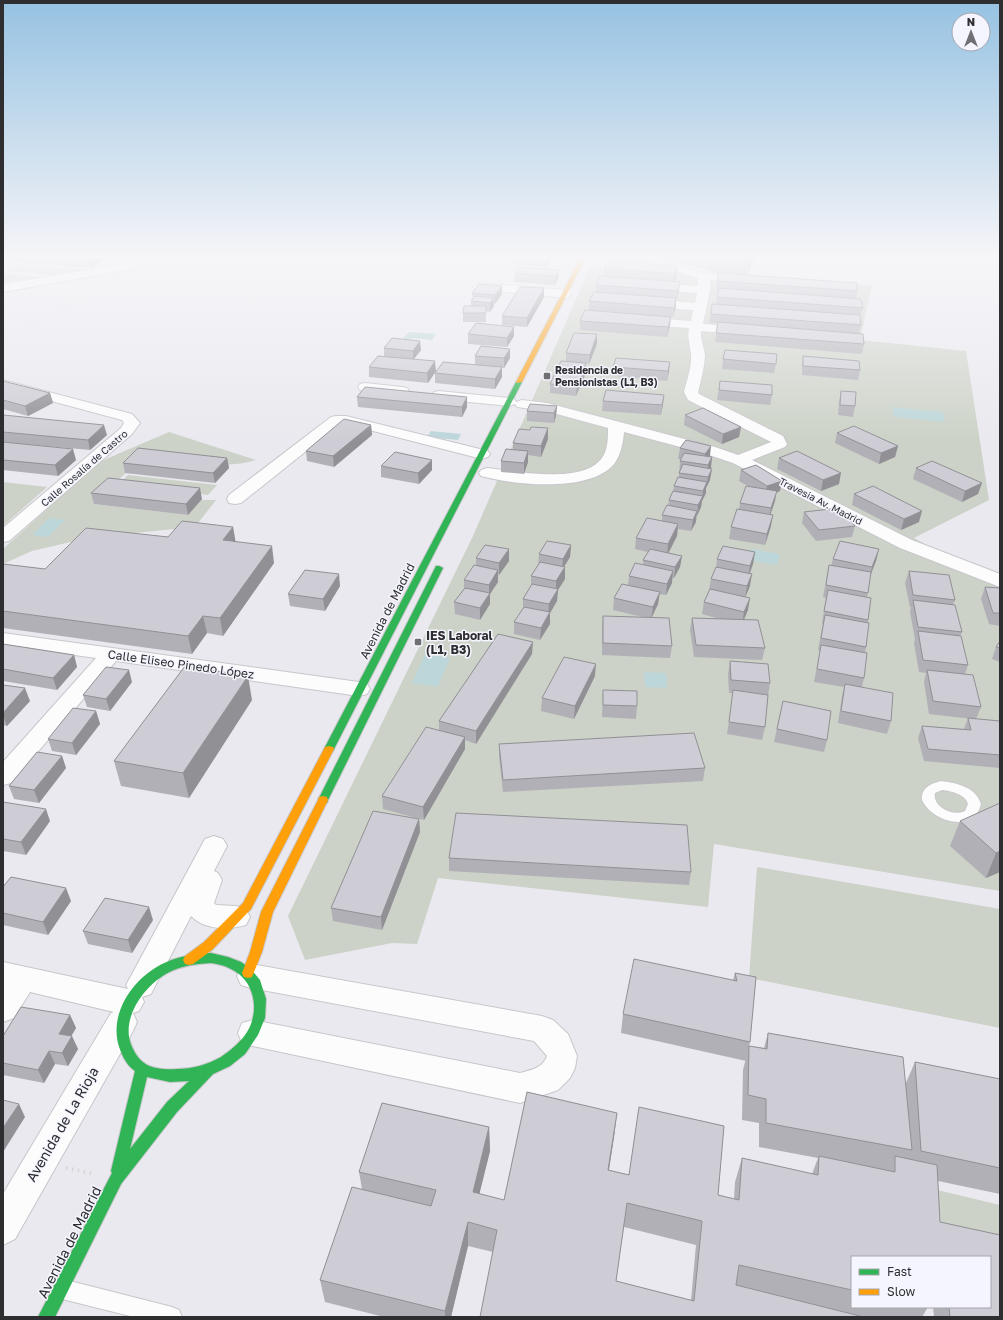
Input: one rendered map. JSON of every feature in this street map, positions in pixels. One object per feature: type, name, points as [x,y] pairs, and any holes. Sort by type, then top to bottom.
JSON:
[{"type":"main road","name":"Avenida de Madrid","points":[[189,960],[208,946],[247,906],[359,689],[486,468],[518,403],[554,319]]},
{"type":"main road","points":[[249,974],[267,912],[444,560]]},
{"type":"main road","points":[[212,958],[232,963],[249,974],[257,985],[261,1000],[260,1017],[253,1033],[242,1048],[226,1061],[209,1071],[185,1077],[162,1076],[142,1069],[129,1056],[122,1040],[130,1004],[155,975],[171,966],[189,960],[212,958]]},
{"type":"main road","name":"Avenida de Madrid","points":[[116,1179],[142,1069]]},
{"type":"main road","name":"Avenida de Madrid","points":[[46,1317],[116,1179],[172,1107],[209,1071]]},
{"type":"street","points":[[698,319],[694,336],[698,354],[696,373],[691,392],[693,397],[778,439],[779,444],[739,460]]},
{"type":"street","points":[[627,320],[758,332]]},
{"type":"street","name":"Calle Rosalía de Castro","points":[[3,384],[127,416],[132,423],[127,430],[3,537]]},
{"type":"street","name":"Travesia Av. Madrid","points":[[365,387],[547,407],[709,450],[739,460],[906,544],[1000,581]]},
{"type":"street","points":[[235,499],[336,420],[346,420],[486,468],[557,479],[580,476],[602,468],[608,460],[615,439],[616,426]]},
{"type":"street","name":"Calle Eliseo Pinedo López","points":[[3,639],[359,689]]},
{"type":"street","points":[[3,777],[111,654]]},
{"type":"street","name":"Avenida de La Rioja","points":[[3,1226],[219,847],[199,906],[204,913],[218,917],[236,917]]},
{"type":"street","points":[[249,974],[542,1029],[557,1044],[562,1056],[559,1068],[547,1080],[520,1088],[253,1033]]},
{"type":"street","points":[[3,1009],[13,977],[130,1004]]},
{"type":"lane","points":[[60,1289],[172,1317]]},
{"type":"path","points":[[3,338],[41,319]]},
{"type":"path","points":[[40,1162],[116,1179]]},
{"type":"shaded area","points":[[568,319],[865,319],[860,340],[966,351],[989,500],[914,538],[1000,587],[1000,891],[714,844],[708,907],[438,878],[417,944],[392,943],[305,960],[288,916],[473,536]]},
{"type":"shaded area","points":[[169,432],[256,460],[243,463],[215,464],[144,455],[94,504],[188,515],[201,500],[216,500],[195,527],[79,540],[32,551],[3,564],[3,549],[99,462]]},
{"type":"shaded area","points":[[128,475],[217,485],[208,495],[118,485]]},
{"type":"shaded area","points":[[3,482],[47,487],[3,526]]},
{"type":"shaded area","points":[[757,867],[1000,909],[1000,1028],[749,978]]},
{"type":"shaded area","points":[[929,1188],[1000,1205],[1000,1257],[930,1243]]},
{"type":"water","points":[[409,332],[436,334],[432,340],[412,338],[410,340],[402,340]]},
{"type":"water","points":[[892,407],[943,412],[945,422],[894,417]]},
{"type":"water","points":[[431,431],[461,434],[458,440],[427,437]]},
{"type":"water","points":[[49,518],[65,520],[48,537],[32,535]]},
{"type":"water","points":[[751,549],[780,554],[777,565],[735,558],[749,554]]},
{"type":"water","points":[[425,654],[450,658],[438,687],[412,683]]},
{"type":"water","points":[[644,672],[666,673],[667,688],[645,687]]},
{"type":"building","points":[[581,319],[671,319],[668,327],[580,321]]},
{"type":"building","points":[[774,319],[860,319],[861,325]]},
{"type":"building","points":[[718,322],[863,334],[864,344],[716,333]]},
{"type":"building","points":[[476,323],[514,327],[507,338],[468,334]]},
{"type":"building","points":[[574,333],[597,334],[590,355],[566,353]]},
{"type":"building","points":[[392,338],[420,341],[413,351],[384,348]]},
{"type":"building","points":[[481,346],[510,349],[504,358],[475,356]]},
{"type":"building","points":[[725,350],[777,354],[776,364],[723,359]]},
{"type":"building","points":[[378,356],[435,361],[427,373],[369,367]]},
{"type":"building","points":[[803,356],[859,361],[860,370],[803,366]]},
{"type":"building","points":[[616,358],[670,362],[668,371],[613,367]]},
{"type":"building","points":[[561,361],[586,363],[577,386],[550,384]]},
{"type":"building","points":[[443,362],[502,367],[495,379],[435,373]]},
{"type":"building","points":[[3,381],[50,393],[25,406],[3,400]]},
{"type":"building","points":[[720,381],[772,385],[772,395],[719,390]]},
{"type":"building","points":[[365,387],[467,397],[462,407],[357,397]]},
{"type":"building","points":[[606,390],[664,395],[662,405],[603,401]]},
{"type":"building","points":[[841,391],[856,392],[855,406],[840,405]]},
{"type":"building","points":[[530,404],[557,406],[554,413],[527,411]]},
{"type":"building","points":[[703,408],[741,427],[723,434],[685,415]]},
{"type":"building","points":[[3,415],[104,425],[88,440],[3,432]]},
{"type":"building","points":[[344,419],[371,425],[333,456],[306,451]]},
{"type":"building","points":[[854,426],[898,446],[881,453],[837,433]]},
{"type":"building","points":[[531,427],[548,428],[541,446],[513,443],[519,429],[530,430]]},
{"type":"building","points":[[686,440],[711,446],[705,454],[680,448]]},
{"type":"building","points":[[3,442],[73,449],[55,465],[3,460]]},
{"type":"building","points":[[138,448],[227,458],[213,473],[123,463]]},
{"type":"building","points":[[506,449],[528,451],[524,463],[501,461]]},
{"type":"building","points":[[797,451],[841,473],[823,480],[779,458]]},
{"type":"building","points":[[395,452],[432,460],[418,473],[381,466]]},
{"type":"building","points":[[684,453],[712,457],[708,465],[680,461]]},
{"type":"building","points":[[932,461],[982,483],[965,491],[916,468]]},
{"type":"building","points":[[683,464],[712,469],[708,477],[679,473]]},
{"type":"building","points":[[756,465],[782,481],[767,486],[741,470]]},
{"type":"building","points":[[678,477],[707,482],[703,491],[674,486]]},
{"type":"building","points":[[108,478],[200,488],[186,504],[91,493]]},
{"type":"building","points":[[746,486],[777,491],[771,508],[740,503]]},
{"type":"building","points":[[873,486],[922,511],[904,519],[854,494]]},
{"type":"building","points":[[673,491],[703,496],[698,505],[669,500]]},
{"type":"building","points":[[667,505],[697,511],[693,520],[662,515]]},
{"type":"building","points":[[839,508],[855,526],[819,530],[804,512]]},
{"type":"building","points":[[737,509],[773,515],[767,534],[731,527]]},
{"type":"building","points":[[647,518],[678,524],[668,544],[636,538]]},
{"type":"building","points":[[182,521],[233,527],[223,540],[272,546],[220,618],[203,616],[188,636],[3,611],[3,564],[45,569],[86,528],[168,537]]},
{"type":"building","points":[[547,541],[571,545],[563,559],[539,554]]},
{"type":"building","points":[[840,541],[879,549],[872,567],[833,559]]},
{"type":"building","points":[[485,545],[509,549],[499,563],[476,558]]},
{"type":"building","points":[[723,546],[755,552],[750,566],[717,559]]},
{"type":"building","points":[[650,549],[682,556],[675,567],[643,560]]},
{"type":"building","points":[[540,562],[565,567],[556,581],[531,576]]},
{"type":"building","points":[[635,563],[673,571],[667,584],[629,576]]},
{"type":"building","points":[[474,565],[498,570],[489,585],[464,580]]},
{"type":"building","points":[[829,565],[871,572],[868,593],[826,585]]},
{"type":"building","points":[[716,567],[752,574],[747,586],[711,579]]},
{"type":"building","points":[[305,570],[339,574],[323,599],[288,594]]},
{"type":"building","points":[[909,571],[949,575],[955,600],[913,595]]},
{"type":"building","points":[[532,584],[558,589],[549,604],[523,599]]},
{"type":"building","points":[[622,584],[660,592],[653,607],[614,598]]},
{"type":"building","points":[[985,587],[1000,588],[1000,613],[993,613]]},
{"type":"building","points":[[465,588],[490,593],[480,608],[454,602]]},
{"type":"building","points":[[710,589],[750,598],[744,612],[704,602]]},
{"type":"building","points":[[828,590],[871,598],[868,620],[824,611]]},
{"type":"building","points":[[913,600],[955,605],[962,632],[918,627]]},
{"type":"building","points":[[524,607],[550,612],[541,628],[514,622]]},
{"type":"building","points":[[825,615],[869,623],[866,647],[821,638]]},
{"type":"building","points":[[603,616],[669,618],[672,646],[603,643]]},
{"type":"building","points":[[692,618],[758,620],[765,648],[696,645]]},
{"type":"building","points":[[918,631],[961,636],[968,665],[923,660]]},
{"type":"building","points":[[498,634],[533,642],[476,731],[439,721]]},
{"type":"building","points":[[1000,641],[1000,648],[996,647]]},
{"type":"building","points":[[3,644],[74,655],[53,678],[3,669]]},
{"type":"building","points":[[821,645],[867,653],[864,678],[817,669]]},
{"type":"building","points":[[564,657],[596,664],[575,706],[542,698]]},
{"type":"building","points":[[730,661],[768,664],[770,683],[731,680]]},
{"type":"building","points":[[185,666],[248,676],[183,773],[114,761]]},
{"type":"building","points":[[106,667],[129,670],[106,699],[83,695]]},
{"type":"building","points":[[927,670],[973,675],[981,707],[933,701]]},
{"type":"building","points":[[845,684],[893,693],[891,721],[841,711]]},
{"type":"building","points":[[3,685],[25,688],[3,713]]},
{"type":"building","points":[[603,690],[637,691],[637,706],[603,705]]},
{"type":"building","points":[[733,690],[768,695],[765,727],[729,722]]},
{"type":"building","points":[[783,701],[831,711],[827,740],[777,729]]},
{"type":"building","points":[[73,708],[96,711],[72,743],[48,739]]},
{"type":"building","points":[[968,718],[1000,721],[1000,755],[928,749],[922,726],[971,730]]},
{"type":"building","points":[[426,727],[465,737],[423,807],[382,796]]},
{"type":"building","points":[[694,733],[705,768],[503,780],[499,744]]},
{"type":"building","points":[[37,752],[62,756],[34,790],[9,786]]},
{"type":"building","points":[[3,802],[46,809],[21,842],[3,839]]},
{"type":"building","points":[[1000,803],[1000,851],[996,853],[960,821]]},
{"type":"building","points":[[373,811],[419,819],[381,917],[331,908]]},
{"type":"building","points":[[456,813],[687,825],[691,872],[449,858]]},
{"type":"building","points":[[11,877],[66,888],[43,922],[3,913],[3,887]]},
{"type":"building","points":[[105,898],[149,907],[128,940],[83,931]]},
{"type":"building","points":[[634,959],[737,981],[735,973],[756,977],[750,1042],[623,1014]]},
{"type":"building","points":[[21,1007],[70,1015],[59,1034],[72,1036],[62,1053],[49,1051],[38,1070],[3,1063],[3,1036]]},
{"type":"building","points":[[768,1033],[903,1057],[912,1150],[766,1123],[766,1099],[748,1095],[749,1046],[767,1049]]},
{"type":"building","points":[[915,1062],[1000,1079],[1000,1168],[921,1151]]},
{"type":"building","points":[[527,1092],[617,1113],[608,1170],[629,1175],[639,1107],[724,1126],[718,1195],[739,1200],[742,1158],[818,1175],[819,1156],[895,1172],[895,1156],[937,1165],[940,1222],[1000,1235],[1000,1317],[950,1317],[949,1308],[991,1308],[991,1256],[851,1256],[851,1290],[739,1265],[736,1285],[864,1317],[480,1317],[497,1230],[468,1222],[445,1311],[320,1280],[352,1187],[431,1206],[436,1190],[359,1172],[382,1103],[489,1127],[473,1192],[504,1200]],"holes":[[[627,1203],[702,1221],[694,1301],[616,1281]]]},
{"type":"building","points":[[3,1100],[19,1104],[3,1128]]},
{"type":"traffic: fast","points":[[329,749],[519,382]]},
{"type":"traffic: fast","points":[[323,800],[439,568]]},
{"type":"traffic: fast","points":[[211,958],[234,964],[246,972],[253,980],[260,999],[259,1018],[252,1035],[240,1050],[225,1062],[208,1070],[189,1075],[170,1076],[148,1072],[141,1068],[129,1055],[124,1043],[122,1031],[123,1020],[133,998],[149,979],[159,972],[184,962],[211,958]]},
{"type":"traffic: fast","points":[[118,1171],[142,1069]]},
{"type":"traffic: fast","points":[[46,1317],[116,1179],[172,1107],[208,1071]]},
{"type":"traffic: slow","points":[[519,382],[552,319]]},
{"type":"traffic: slow","points":[[189,960],[208,946],[247,906],[329,749]]},
{"type":"traffic: slow","points":[[248,973],[256,952],[267,912],[323,800]]},
{"type":"place","name":"Residencia de Pensionistas (L1, B3)","points":[[547,376]]},
{"type":"place","name":"IES Laboral (L1, B3)","points":[[418,642]]}]
